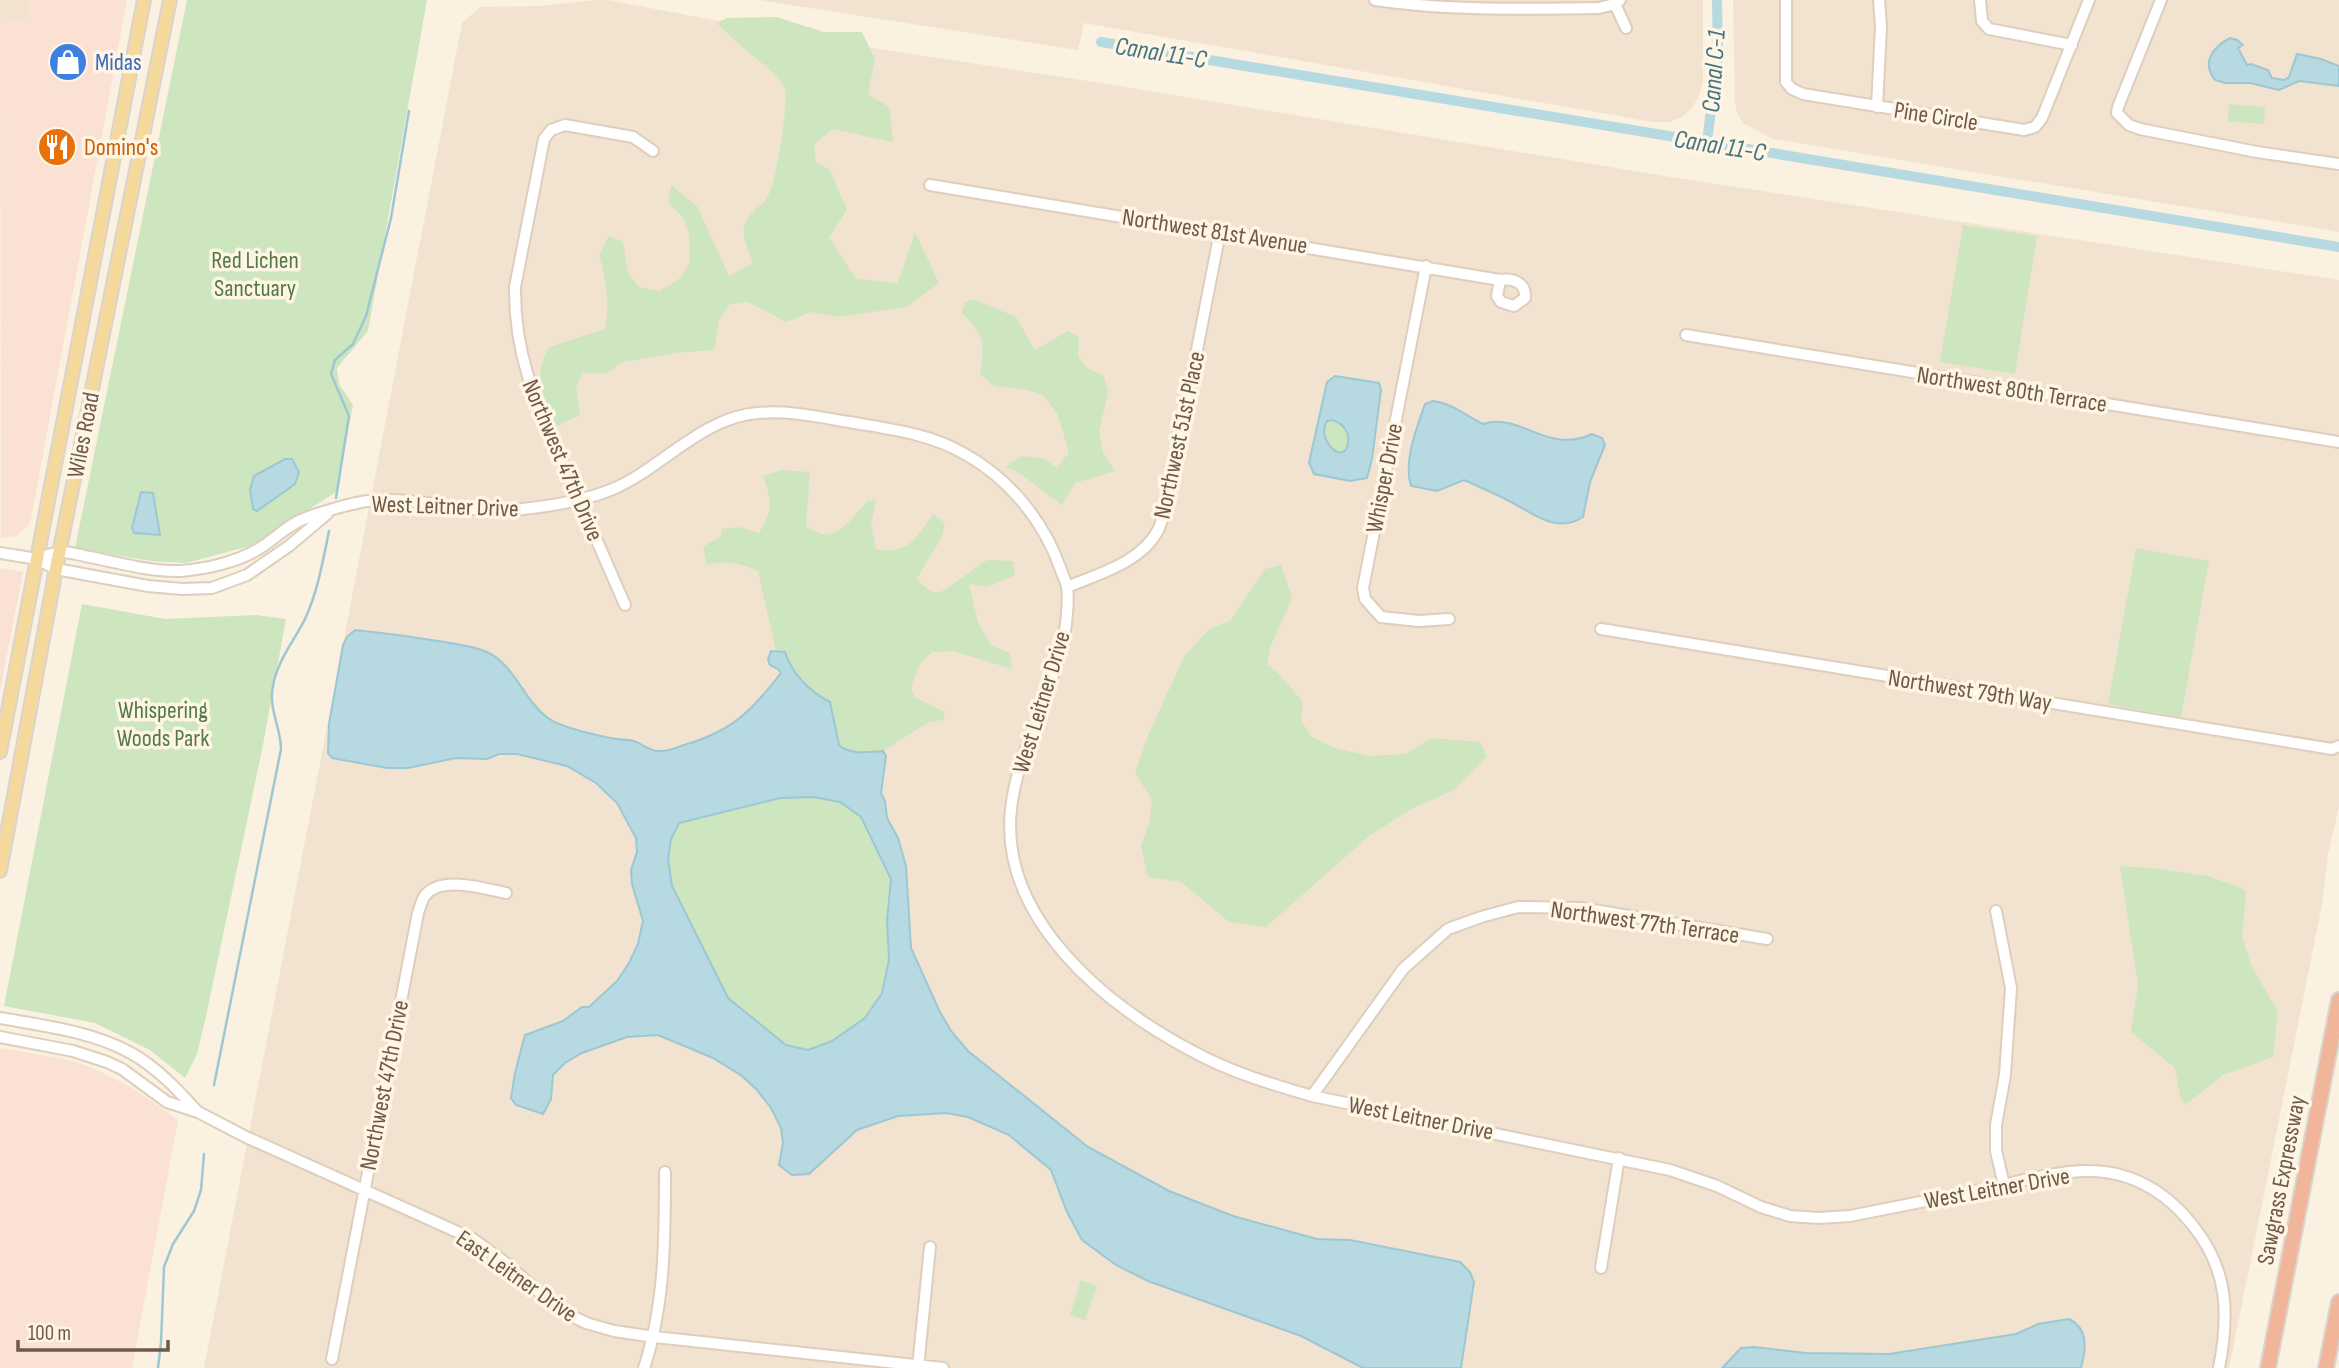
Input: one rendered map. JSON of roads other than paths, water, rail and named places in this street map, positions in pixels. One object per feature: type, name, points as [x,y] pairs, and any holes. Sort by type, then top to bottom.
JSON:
[{"type":"highway","name":"Sawgrass Expressway","points":[[2268,1368],[2339,1000]]},
{"type":"highway","points":[[2326,1368],[2339,1302]]},
{"type":"main road","name":"Wiles Road","points":[[0,752],[144,0]]},
{"type":"main road","name":"Wiles Road","points":[[0,871],[5,816],[170,0]]},
{"type":"street","points":[[1376,0],[1421,7],[1494,10],[1599,8],[1618,2],[1626,28]]},
{"type":"street","name":"Pine Circle","points":[[1786,0],[1786,82],[1792,89],[1803,94],[2024,130],[2035,127],[2042,118],[2089,0]]},
{"type":"street","points":[[1878,107],[1880,0]]},
{"type":"street","points":[[1980,0],[1982,21],[1989,29],[2072,45]]},
{"type":"street","points":[[2161,0],[2118,107],[2120,119],[2140,129],[2257,152],[2339,164]]},
{"type":"street","name":"Northwest 47th Drive","points":[[625,605],[530,388],[514,312],[515,287],[544,139],[551,130],[565,125],[633,137],[653,151]]},
{"type":"street","name":"Northwest 81st Avenue","points":[[930,185],[1500,280]]},
{"type":"street","name":"Northwest 51st Place","points":[[1067,587],[1126,560],[1142,550],[1158,531],[1167,503],[1220,232]]},
{"type":"street","name":"Whisper Drive","points":[[1426,266],[1363,588],[1365,599],[1381,617],[1419,621],[1449,619]]},
{"type":"street","name":"Northwest 80th Terrace","points":[[1686,335],[2339,442]]},
{"type":"street","name":"West Leitner Drive","points":[[60,551],[151,569],[183,571],[239,558],[260,549],[304,518],[366,502],[392,501],[493,511],[523,510],[613,488],[730,418],[757,412],[799,413],[905,432],[961,451],[995,473],[1024,503],[1045,533],[1067,587],[1066,624],[1018,773],[1011,806],[1010,838],[1017,873],[1028,904],[1047,935],[1082,971],[1133,1014],[1192,1051],[1250,1077],[1312,1096],[1670,1170],[1790,1216],[1850,1216],[2054,1174],[2091,1172],[2126,1176],[2153,1189],[2183,1213],[2202,1237],[2217,1268],[2225,1297],[2226,1332],[2219,1368]]},
{"type":"street","name":"West Leitner Drive","points":[[37,559],[56,569],[157,587],[212,588],[258,568],[329,512]]},
{"type":"street","points":[[0,553],[37,559],[60,551]]},
{"type":"street","name":"Northwest 79th Way","points":[[1601,629],[2332,749],[2339,746]]},
{"type":"street","name":"Northwest 47th Drive","points":[[332,1359],[418,914],[425,895],[441,886],[457,884],[506,894]]},
{"type":"street","name":"Northwest 77th Terrace","points":[[1312,1096],[1403,969],[1448,929],[1481,917],[1518,907],[1568,907],[1767,939]]},
{"type":"street","points":[[1996,911],[2011,988],[2005,1075],[1996,1125],[1996,1151],[2004,1185]]},
{"type":"street","name":"East Leitner Drive","points":[[0,1018],[78,1033],[132,1054],[163,1076],[198,1112]]},
{"type":"street","points":[[32,1043],[35,1025]]},
{"type":"street","name":"East Leitner Drive","points":[[0,1037],[73,1051],[107,1062],[122,1069],[167,1102],[198,1112],[246,1137],[473,1239],[560,1310],[586,1324],[654,1337],[943,1368]]},
{"type":"street","points":[[107,1062],[114,1046]]},
{"type":"street","points":[[1601,1268],[1619,1158]]},
{"type":"street","points":[[644,1368],[654,1337],[664,1253],[665,1172]]},
{"type":"street","points":[[918,1366],[930,1247]]},
{"type":"water","points":[[2230,38],[2243,45],[2238,48],[2247,65],[2268,70],[2272,78],[2284,80],[2289,77],[2297,54],[2339,66],[2339,86],[2299,81],[2279,90],[2250,83],[2225,83],[2215,80],[2209,61],[2214,50]]},
{"type":"water","points":[[1335,376],[1379,383],[1381,390],[1367,478],[1350,481],[1314,474],[1309,463],[1327,382]],"holes":[[[1327,421],[1337,422],[1347,432],[1348,437],[1345,451],[1339,453],[1328,443],[1324,430]]]},
{"type":"water","points":[[1433,401],[1453,407],[1483,424],[1510,423],[1561,440],[1592,434],[1602,438],[1605,445],[1590,482],[1583,517],[1564,524],[1555,523],[1537,517],[1464,480],[1437,491],[1411,486],[1409,466],[1412,445],[1425,404]]},
{"type":"water","points":[[285,459],[292,459],[299,472],[295,484],[257,511],[253,509],[250,490],[254,476]]},
{"type":"water","points":[[141,492],[153,493],[160,535],[134,533],[132,528]]},
{"type":"water","points":[[355,630],[434,640],[482,650],[505,665],[532,702],[548,718],[587,733],[633,741],[655,751],[672,749],[701,739],[739,718],[760,699],[781,673],[770,665],[768,659],[771,651],[785,652],[792,668],[803,682],[830,702],[839,745],[854,752],[883,751],[886,756],[881,793],[887,818],[898,838],[906,866],[911,948],[939,1010],[951,1031],[968,1051],[1088,1147],[1169,1191],[1233,1216],[1317,1239],[1350,1240],[1460,1262],[1470,1272],[1474,1282],[1461,1368],[1363,1368],[1301,1336],[1148,1281],[1116,1265],[1082,1240],[1067,1212],[1051,1170],[1009,1135],[968,1117],[946,1113],[898,1116],[857,1130],[809,1174],[792,1175],[779,1165],[783,1143],[781,1128],[771,1108],[757,1090],[742,1076],[713,1058],[658,1035],[627,1037],[582,1053],[565,1063],[553,1075],[551,1099],[543,1114],[516,1105],[511,1098],[525,1035],[563,1021],[582,1007],[589,1007],[617,981],[638,944],[643,921],[632,884],[631,870],[637,852],[636,838],[617,803],[596,783],[567,766],[517,754],[499,754],[487,759],[456,758],[408,768],[387,768],[332,758],[328,753],[329,724],[343,645]],"holes":[[[814,797],[840,802],[861,817],[891,879],[887,921],[889,960],[882,993],[865,1018],[832,1041],[808,1050],[786,1045],[728,998],[672,886],[668,859],[671,839],[679,823],[780,798]]]},
{"type":"water","points":[[2069,1319],[2083,1334],[2085,1347],[2081,1368],[1722,1368],[1741,1348],[1806,1353],[1889,1354],[2016,1334],[2038,1324]]},
{"type":"waterway","name":"Canal C-1","points":[[1707,141],[1718,57],[1717,0]]},
{"type":"waterway","name":"Canal 11-C","points":[[1101,42],[2339,247]]},
{"type":"waterway","points":[[336,498],[349,416],[331,374],[335,360],[353,344],[366,316],[391,218],[409,111]]},
{"type":"waterway","points":[[214,1085],[281,749],[273,710],[273,686],[282,660],[310,608],[329,531]]},
{"type":"waterway","points":[[158,1368],[164,1267],[173,1244],[194,1211],[201,1190],[204,1154]]},
{"type":"place","name":"Midas","points":[[68,62]]},
{"type":"place","name":"Domino's","points":[[57,147]]},
{"type":"park label","name":"Red Lichen Sanctuary","points":[[255,274]]},
{"type":"park label","name":"Whispering Woods Park","points":[[163,724]]}]
